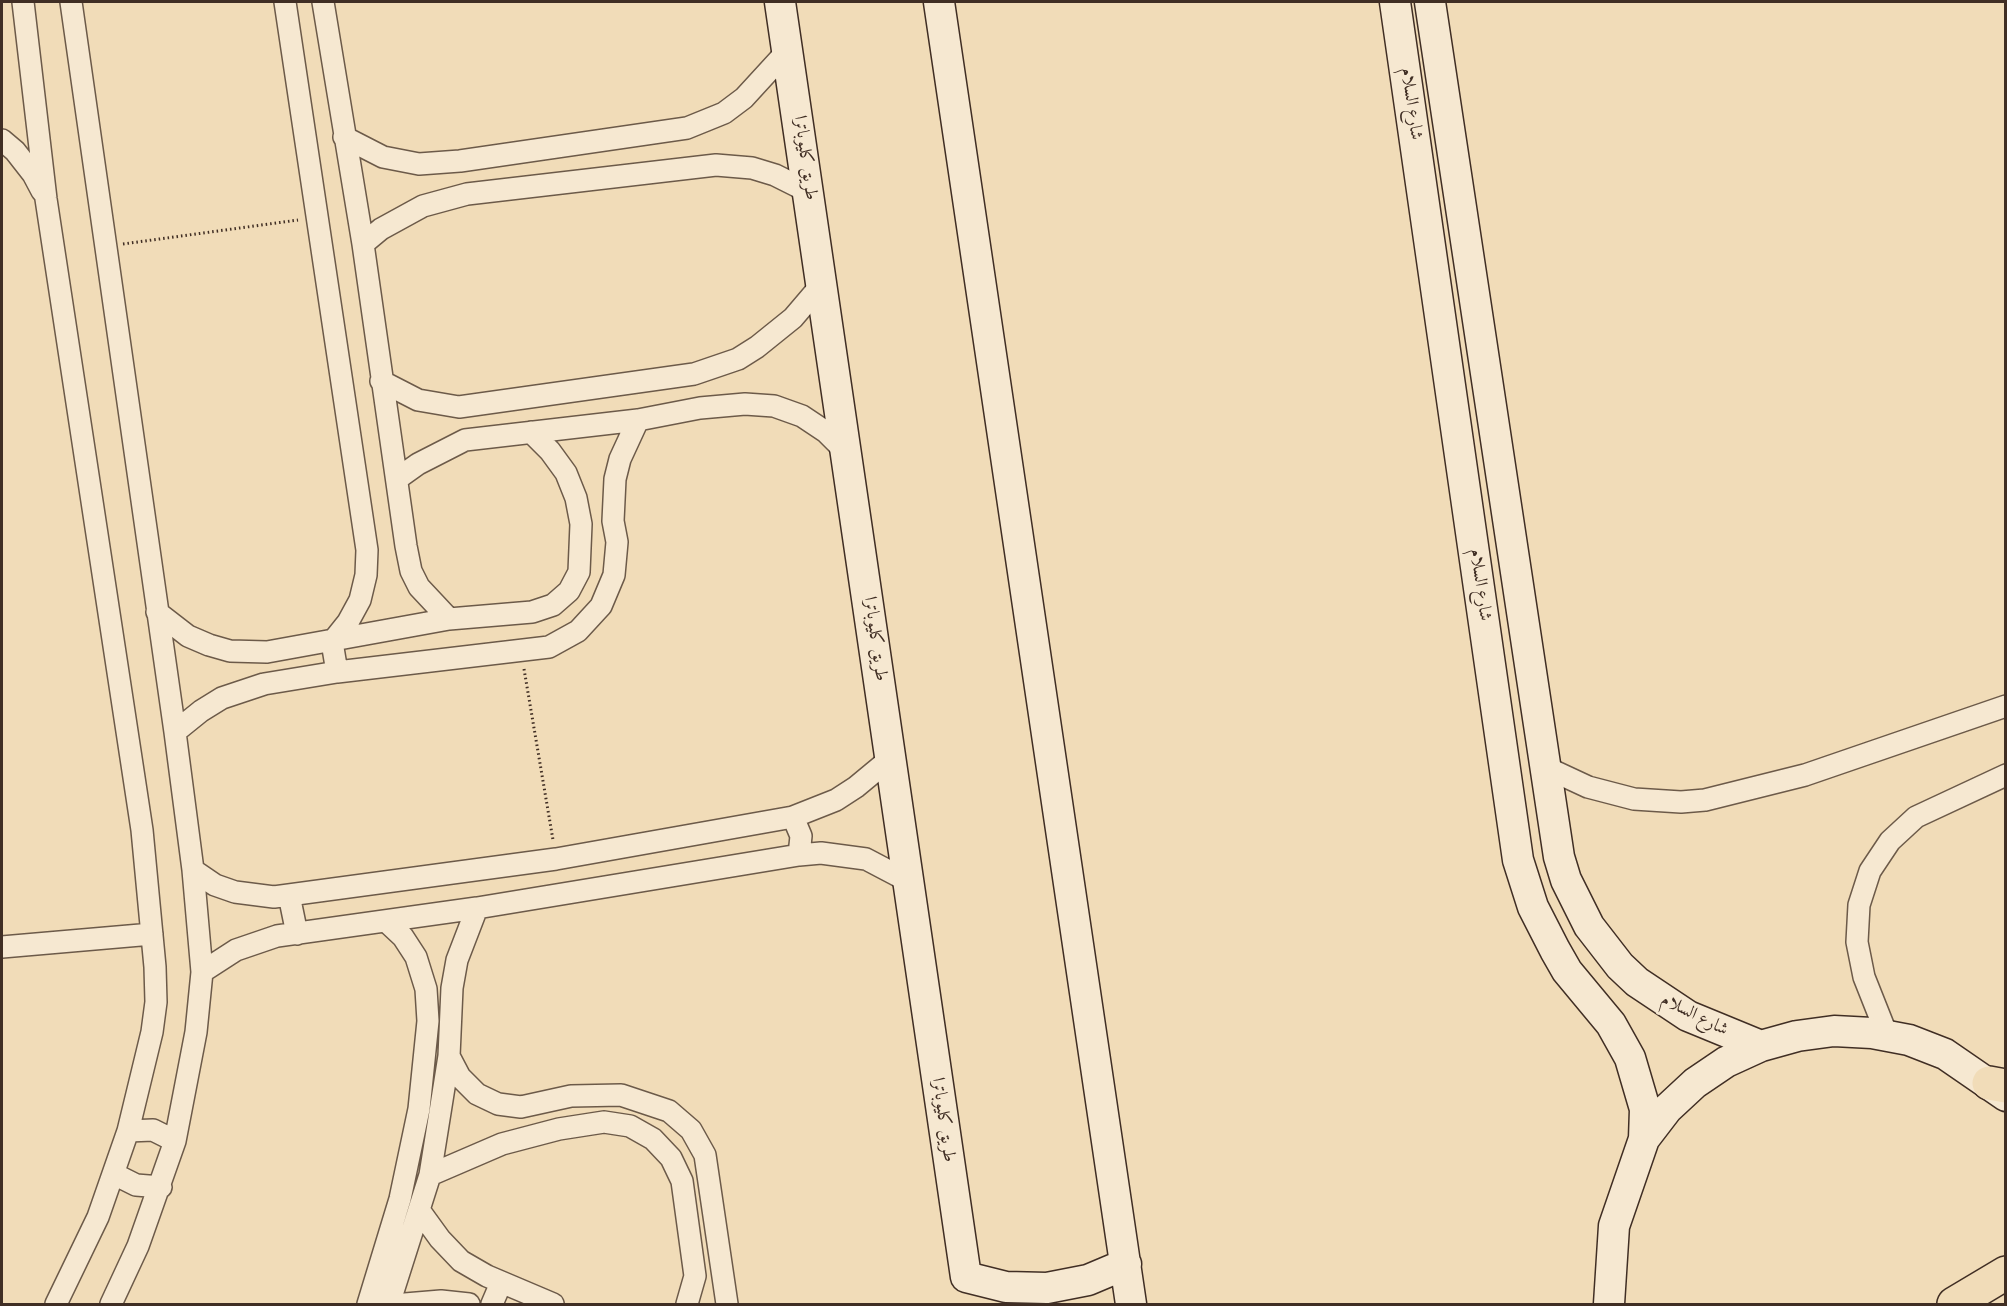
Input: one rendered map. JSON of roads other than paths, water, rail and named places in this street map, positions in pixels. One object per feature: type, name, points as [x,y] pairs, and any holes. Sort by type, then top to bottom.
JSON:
[{"type":"main road","name":"طريق كليوباترا","points":[[780,2],[891,758],[906,880],[966,1278],[1006,1287],[1047,1288],[1088,1280],[1126,1264]]},
{"type":"main road","points":[[939,2],[1131,1305]]},
{"type":"main road","name":"شارع السلام","points":[[1395,2],[1518,860],[1533,907],[1555,950],[1568,971],[1611,1024],[1630,1059],[1645,1109],[1644,1139]]},
{"type":"main road","name":"شارع السلام","points":[[1430,2],[1545,767],[1559,857],[1566,880],[1589,926],[1604,947],[1637,982],[1667,1004],[1713,1028],[1761,1046]]},
{"type":"main road","points":[[1446,351],[1482,345]]},
{"type":"main road","points":[[1609,1305],[1614,1226],[1644,1139],[1667,1109],[1695,1083],[1726,1062],[1761,1046],[1797,1036],[1834,1031],[1887,1035],[1909,1040],[1945,1054],[2000,1088]]},
{"type":"main road","points":[[1954,1305],[2006,1273]]},
{"type":"street","points":[[23,2],[46,199],[142,830],[156,1002],[152,1032],[128,1131],[114,1174],[81,1256],[56,1305]]},
{"type":"street","points":[[71,2],[175,732],[193,870],[202,972],[196,1032],[175,1141],[161,1187],[138,1246],[111,1305]]},
{"type":"street","points":[[285,2],[367,550],[366,575],[360,600],[348,622],[332,642],[337,672]]},
{"type":"street","points":[[323,2],[363,244],[381,381],[411,571],[419,587],[449,620]]},
{"type":"street","points":[[344,137],[383,157],[419,164],[460,162],[687,128],[724,113],[744,98],[788,50]]},
{"type":"street","points":[[2,140],[15,151],[33,174],[46,199]]},
{"type":"street","points":[[363,244],[390,223],[423,206],[467,194],[716,165],[752,168],[775,175],[809,192]]},
{"type":"street","points":[[381,381],[418,400],[459,406],[713,369],[738,359],[776,333],[809,302],[822,284]]},
{"type":"street","points":[[397,479],[426,459],[465,440],[638,420],[723,405],[774,406],[802,416],[826,432],[846,452]]},
{"type":"street","points":[[459,406],[465,440]]},
{"type":"street","points":[[175,732],[201,711],[243,690],[337,672],[521,651],[549,646],[578,631],[601,606],[614,575],[617,542],[613,521],[615,479],[620,459],[638,420]]},
{"type":"street","points":[[157,612],[188,636],[230,651],[267,652],[449,620],[532,612],[553,605],[569,591],[579,572],[581,524],[576,498],[561,466],[531,432]]},
{"type":"street","points":[[1545,767],[1588,787],[1634,800],[1681,802],[1705,800],[1805,775],[2006,706]]},
{"type":"street","points":[[193,870],[215,885],[235,892],[254,896],[289,895],[556,859],[794,818],[836,800],[875,774],[891,758]]},
{"type":"street","points":[[1887,1035],[1864,977],[1857,942],[1859,905],[1870,871],[1890,841],[1916,817],[2006,775]]},
{"type":"street","points":[[794,818],[801,836],[799,855]]},
{"type":"street","points":[[202,972],[236,950],[258,941],[799,855],[822,853],[866,859],[906,880]]},
{"type":"street","points":[[289,895],[297,934]]},
{"type":"street","points":[[389,1305],[430,1175],[449,1056],[457,960],[477,908]]},
{"type":"street","points":[[368,1305],[400,1199],[419,1109],[428,1021],[426,989],[416,957],[403,937],[387,922]]},
{"type":"street","points":[[2,947],[152,934]]},
{"type":"street","points":[[426,989],[453,988]]},
{"type":"street","points":[[449,1056],[460,1077],[477,1094],[498,1104],[521,1107],[572,1096],[621,1095],[669,1111],[691,1130],[705,1155],[727,1305]]},
{"type":"street","points":[[430,1175],[502,1144],[559,1130],[604,1122],[630,1126],[653,1138],[671,1158],[682,1181],[695,1268],[693,1292],[687,1305]]},
{"type":"street","points":[[128,1131],[153,1130],[175,1141]]},
{"type":"street","points":[[114,1174],[136,1185],[161,1187]]},
{"type":"street","points":[[419,1210],[440,1239],[461,1261],[501,1283],[553,1305]]},
{"type":"street","points":[[492,1305],[501,1283]]},
{"type":"street","points":[[405,1305],[441,1300],[469,1305]]}]
